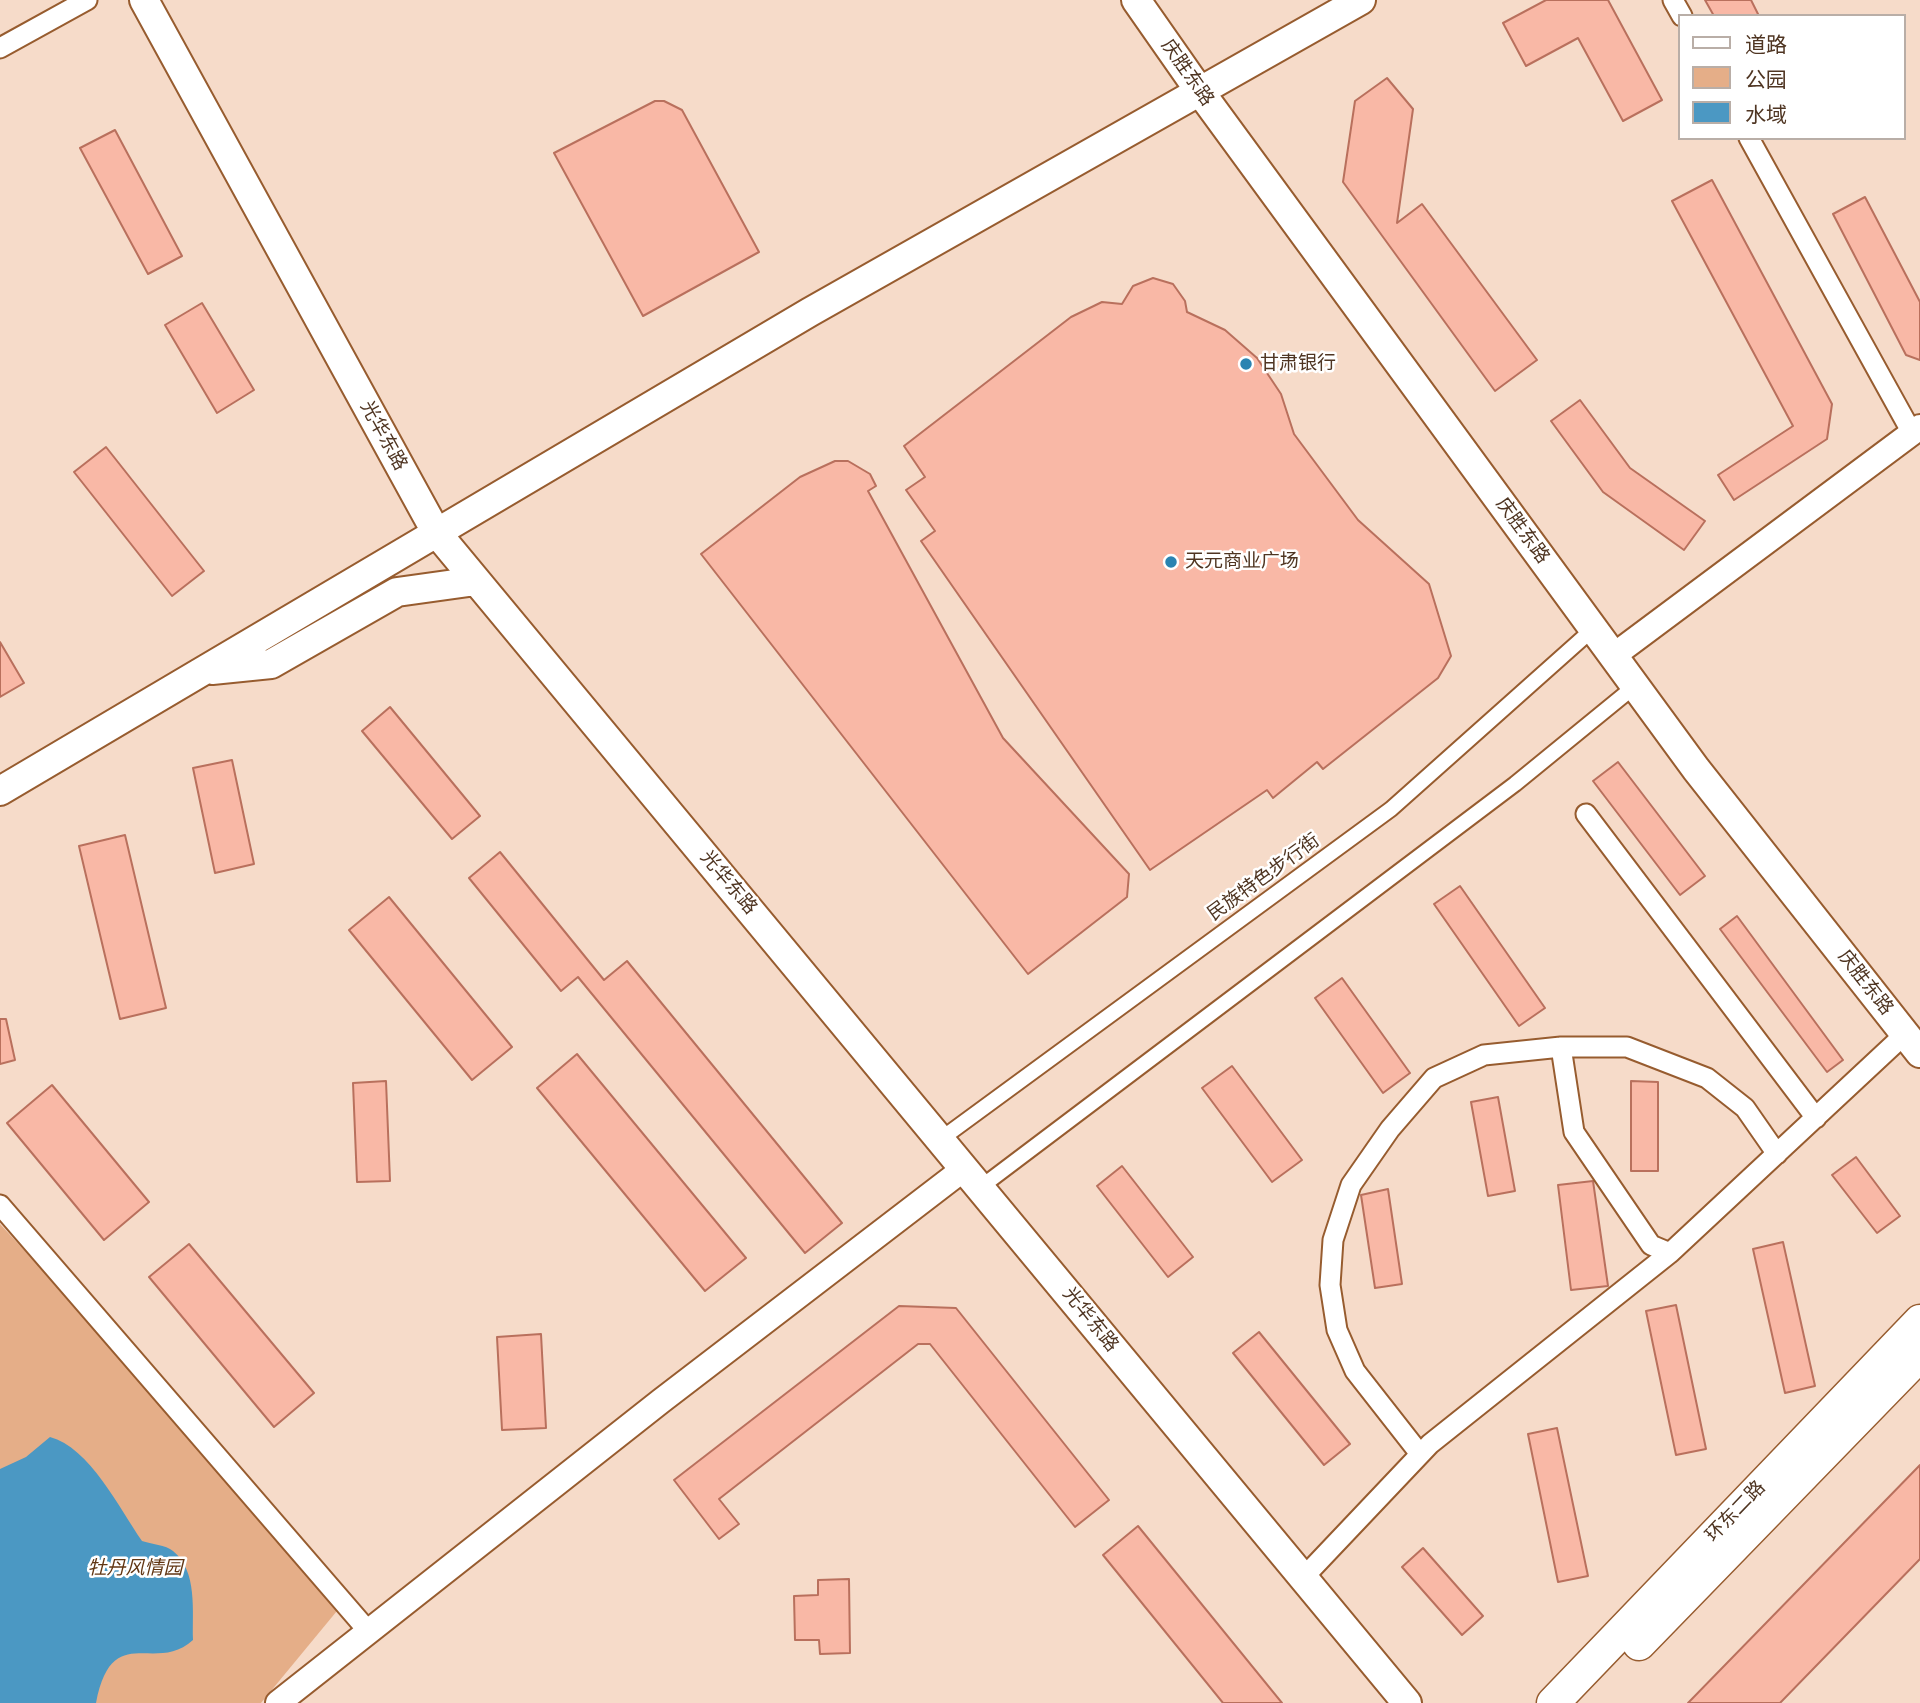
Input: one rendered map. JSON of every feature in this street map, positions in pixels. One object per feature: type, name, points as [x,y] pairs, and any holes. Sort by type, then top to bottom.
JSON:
[{"type":"main road","name":"光华东路","points":[[144,0],[436,532],[1407,1703]]},
{"type":"main road","name":"庆胜东路","points":[[1136,0],[1201,93],[1696,769],[1913,1044]]},
{"type":"main road","points":[[0,791],[810,312],[1361,0]]},
{"type":"main road","points":[[202,671],[271,664],[397,592],[476,581]]},
{"type":"main road","name":"环东二路","points":[[1553,1703],[1920,1321]]},
{"type":"main road","name":"环东二路","points":[[1582,1703],[1920,1355]]},
{"type":"street","points":[[0,48],[87,0]]},
{"type":"street","points":[[1613,656],[1916,430],[1750,140]]},
{"type":"street","name":"民族特色步行街","points":[[942,1139],[1391,809],[1594,629]]},
{"type":"street","points":[[278,1703],[661,1401],[1516,784],[1635,686]]},
{"type":"street","points":[[1586,814],[1815,1118]]},
{"type":"street","points":[[1303,1578],[1420,1454],[1671,1252],[1815,1118],[1913,1044]]},
{"type":"street","points":[[1420,1454],[1355,1371],[1337,1330],[1330,1285],[1333,1240],[1351,1185],[1390,1129],[1434,1079],[1484,1055],[1561,1047],[1627,1047],[1707,1078],[1745,1108],[1777,1154]]},
{"type":"street","points":[[1561,1047],[1574,1132],[1651,1245],[1671,1252]]},
{"type":"street","points":[[0,1205],[369,1632]]},
{"type":"green space","name":"牡丹风情园","points":[[0,1224],[346,1600],[261,1703],[0,1703]]},
{"type":"water","points":[[50,1437],[78,1453],[90,1466],[142,1541],[170,1549],[181,1559],[187,1569],[192,1592],[193,1640],[179,1649],[164,1653],[136,1653],[113,1663],[103,1678],[96,1703],[0,1703],[0,1469],[26,1457]]},
{"type":"building","points":[[1546,0],[1608,0],[1662,100],[1623,121],[1578,38],[1526,66],[1503,23]]},
{"type":"building","points":[[1705,0],[1751,0],[1758,14],[1713,14]]},
{"type":"building","points":[[1387,78],[1413,109],[1397,223],[1422,204],[1537,360],[1495,391],[1343,182],[1355,101]]},
{"type":"building","points":[[655,101],[664,101],[682,110],[759,252],[643,316],[554,153]]},
{"type":"building","points":[[115,130],[182,256],[148,274],[80,148]]},
{"type":"building","points":[[1712,180],[1832,404],[1827,439],[1734,500],[1718,475],[1793,426],[1672,201]]},
{"type":"building","points":[[1865,197],[1920,302],[1920,360],[1906,355],[1833,214]]},
{"type":"building","name":"天元商业广场","points":[[1153,278],[1173,284],[1185,301],[1187,312],[1225,330],[1257,358],[1281,394],[1294,434],[1358,520],[1429,584],[1451,656],[1438,678],[1323,769],[1317,762],[1273,798],[1267,790],[1150,870],[921,541],[935,531],[906,490],[925,477],[904,446],[1071,317],[1102,302],[1122,304],[1133,286]]},
{"type":"building","points":[[202,303],[254,390],[217,413],[165,325]]},
{"type":"building","points":[[1580,400],[1630,468],[1705,521],[1684,550],[1603,492],[1551,421]]},
{"type":"building","points":[[106,447],[204,571],[172,596],[74,472]]},
{"type":"building","points":[[835,461],[848,461],[870,474],[876,486],[868,491],[1003,738],[1129,874],[1127,897],[1028,974],[701,554],[800,477]]},
{"type":"building","points":[[0,642],[24,683],[0,697]]},
{"type":"building","points":[[390,707],[480,816],[452,839],[362,731]]},
{"type":"building","points":[[232,760],[254,864],[215,873],[193,768]]},
{"type":"building","points":[[1618,762],[1705,876],[1680,895],[1593,781]]},
{"type":"building","points":[[125,835],[166,1008],[120,1019],[79,846]]},
{"type":"building","points":[[500,852],[604,980],[627,961],[842,1223],[805,1253],[578,977],[561,991],[469,878]]},
{"type":"building","points":[[1460,886],[1545,1008],[1519,1026],[1434,904]]},
{"type":"building","points":[[389,897],[512,1047],[472,1080],[349,930]]},
{"type":"building","points":[[1737,916],[1843,1060],[1827,1072],[1720,929]]},
{"type":"building","points":[[1342,978],[1410,1073],[1383,1093],[1315,998]]},
{"type":"building","points":[[0,1019],[6,1019],[15,1060],[0,1064]]},
{"type":"building","points":[[577,1054],[746,1258],[705,1291],[537,1088]]},
{"type":"building","points":[[1232,1066],[1302,1160],[1272,1182],[1202,1088]]},
{"type":"building","points":[[386,1081],[390,1181],[357,1182],[353,1083]]},
{"type":"building","points":[[1631,1081],[1658,1082],[1658,1171],[1631,1171]]},
{"type":"building","points":[[52,1085],[149,1202],[104,1240],[7,1123]]},
{"type":"building","points":[[1498,1097],[1515,1191],[1488,1196],[1471,1102]]},
{"type":"building","points":[[1856,1157],[1900,1216],[1877,1233],[1832,1175]]},
{"type":"building","points":[[1122,1166],[1193,1257],[1168,1277],[1097,1186]]},
{"type":"building","points":[[1593,1181],[1608,1286],[1571,1290],[1558,1185]]},
{"type":"building","points":[[1388,1189],[1402,1284],[1375,1288],[1361,1195]]},
{"type":"building","points":[[1783,1242],[1815,1386],[1785,1393],[1753,1249]]},
{"type":"building","points":[[189,1244],[314,1393],[274,1427],[149,1277]]},
{"type":"building","points":[[1676,1305],[1706,1449],[1676,1455],[1646,1311]]},
{"type":"building","points":[[899,1306],[956,1308],[1109,1500],[1075,1527],[930,1344],[918,1344],[719,1499],[739,1524],[719,1539],[674,1480]]},
{"type":"building","points":[[1259,1332],[1350,1444],[1324,1465],[1233,1353]]},
{"type":"building","points":[[541,1334],[546,1428],[502,1430],[497,1337]]},
{"type":"building","points":[[1557,1428],[1588,1576],[1558,1582],[1528,1434]]},
{"type":"building","points":[[1920,1465],[1920,1559],[1780,1703],[1688,1703]]},
{"type":"building","points":[[1138,1526],[1282,1703],[1223,1703],[1103,1555]]},
{"type":"building","points":[[1423,1548],[1483,1616],[1462,1635],[1402,1567]]},
{"type":"building","points":[[849,1579],[850,1653],[820,1654],[819,1640],[795,1640],[794,1596],[818,1595],[818,1580]]},
{"type":"place","name":"甘肃银行","points":[[1246,364]]},
{"type":"place","name":"天元商业广场","points":[[1171,562]]}]
